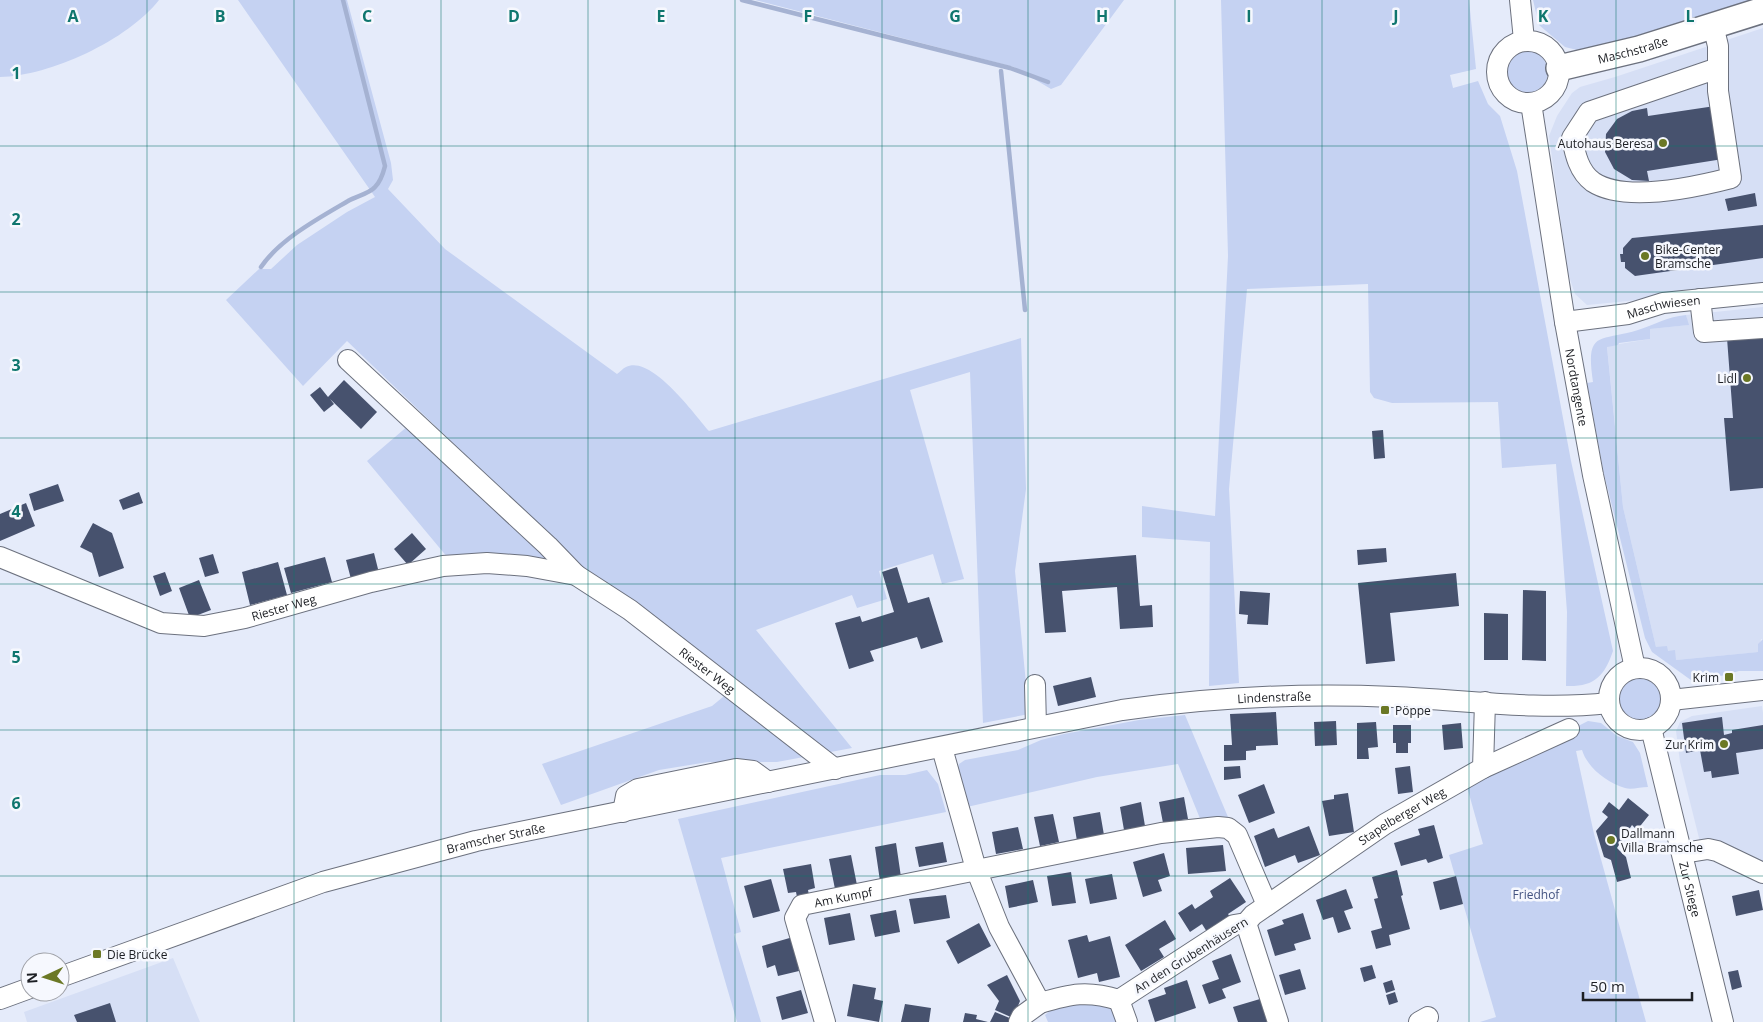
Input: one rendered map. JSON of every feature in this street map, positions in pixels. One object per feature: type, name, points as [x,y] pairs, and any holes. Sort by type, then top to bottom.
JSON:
[{"type":"main road","name":"Maschstraße","points":[[1559,68],[1639,49],[1713,26],[1762,14]]},
{"type":"street","points":[[1520,0],[1524,40]]},
{"type":"street","points":[[1713,26],[1718,46],[1718,68],[1718,91],[1731,178],[1690,188],[1623,192],[1593,182],[1576,161],[1572,138],[1589,112],[1718,68]]},
{"type":"street","points":[[1524,40],[1534,41],[1551,50],[1559,68],[1555,88],[1541,101],[1531,103],[1523,103],[1507,96],[1502,90],[1496,73],[1497,64],[1507,48],[1524,40]]},
{"type":"street","name":"Nordtangente","points":[[1531,103],[1565,322],[1593,475],[1635,668]]},
{"type":"street","name":"Maschwiesen","points":[[1565,322],[1628,314],[1663,303],[1763,293]]},
{"type":"street","points":[[1700,299],[1704,332],[1763,328]]},
{"type":"street","name":"Riester Weg","points":[[348,360],[548,546],[576,575],[630,610],[835,768]]},
{"type":"street","name":"Riester Weg","points":[[0,557],[161,623],[204,626],[245,618],[372,582],[443,566],[487,564],[527,566],[576,575]]},
{"type":"street","points":[[1635,668],[1653,670],[1660,675],[1670,691],[1671,700],[1666,717],[1651,728],[1642,730],[1623,726],[1615,719],[1609,703],[1609,692],[1618,676],[1635,668]]},
{"type":"street","points":[[1035,685],[1036,728]]},
{"type":"street","points":[[1671,700],[1763,690]]},
{"type":"street","name":"Lindenstraße","points":[[942,748],[1122,710],[1226,698],[1337,696],[1564,707],[1609,703]]},
{"type":"street","points":[[1483,768],[1485,702]]},
{"type":"street","name":"Zur Stiege","points":[[1651,728],[1723,1022]]},
{"type":"street","name":"Stapelberger Weg","points":[[1267,905],[1385,824],[1483,768],[1569,729]]},
{"type":"street","points":[[942,748],[976,869],[999,927],[1040,1003]]},
{"type":"street","name":"Bramscher Straße","points":[[70,973],[323,882],[476,841],[942,748]]},
{"type":"street","points":[[976,869],[1161,833],[1228,828],[1237,835],[1267,905]]},
{"type":"street","points":[[1683,853],[1708,849],[1717,850],[1763,873]]},
{"type":"street","name":"Am Kumpf","points":[[824,1022],[795,918],[802,905],[976,869]]},
{"type":"street","name":"An den Grubenhäusern","points":[[1119,1000],[1234,925],[1246,924],[1267,905]]},
{"type":"street","points":[[1246,924],[1278,1022]]},
{"type":"street","points":[[0,999],[20,992]]},
{"type":"street","points":[[1019,1022],[1022,1016],[1040,1003],[1070,994],[1097,993],[1119,1000],[1127,1022]]},
{"type":"shaded area","points":[[1763,28],[1763,288],[1587,305],[1575,294],[1568,273],[1549,136],[1557,116],[1572,93],[1580,87]]},
{"type":"shaded area","points":[[1763,307],[1763,639],[1761,639],[1759,652],[1676,660],[1668,651],[1656,647],[1623,507],[1607,346],[1650,339],[1649,329],[1688,325],[1686,315]]},
{"type":"shaded area","points":[[1762,706],[1763,868],[1701,846],[1680,762],[1676,731],[1680,722],[1692,716]]},
{"type":"shaded area","points":[[173,958],[200,1022],[27,1022],[24,1012],[52,1002],[70,1002],[70,995]]},
{"type":"green space","points":[[0,0],[159,0],[128,29],[87,53],[42,70],[0,77]]},
{"type":"green space","points":[[238,0],[347,0],[391,163],[393,180],[388,189],[445,249],[617,374],[625,368],[636,365],[648,369],[660,377],[683,400],[709,431],[1021,338],[1026,489],[1015,571],[1029,714],[983,723],[970,372],[910,390],[964,579],[942,584],[933,554],[879,571],[887,599],[857,608],[852,595],[756,630],[852,748],[777,762],[708,762],[659,770],[561,805],[542,764],[712,706],[740,683],[578,563],[347,341],[303,386],[226,300],[259,269],[271,269],[297,245],[347,212],[375,197]]},
{"type":"green space","points":[[755,0],[1124,0],[1061,85],[1051,89],[1014,67]]},
{"type":"green space","points":[[1221,0],[1469,0],[1476,69],[1450,75],[1453,88],[1478,81],[1488,104],[1500,116],[1517,171],[1571,461],[1613,651],[1606,668],[1597,679],[1584,685],[1566,686],[1567,612],[1556,464],[1502,468],[1498,402],[1392,403],[1374,398],[1370,392],[1368,284],[1247,289],[1229,489],[1239,683],[1209,686],[1210,542],[1142,537],[1142,506],[1215,516],[1228,256]]},
{"type":"green space","points":[[1533,0],[1758,0],[1639,38],[1581,51],[1565,47],[1539,25]]},
{"type":"green space","points":[[1531,51],[1539,54],[1545,60],[1548,72],[1545,84],[1539,90],[1523,93],[1515,90],[1509,84],[1506,68],[1509,60],[1515,54]]},
{"type":"green space","points":[[1686,315],[1689,325],[1650,329],[1650,339],[1619,343],[1618,345],[1607,347],[1623,507],[1656,647],[1667,646],[1668,651],[1675,650],[1676,660],[1758,652],[1758,644],[1763,639],[1763,671],[1739,671],[1695,683],[1652,652],[1645,638],[1604,474],[1587,383],[1593,382],[1591,353],[1598,341],[1638,330],[1673,317]]},
{"type":"green space","points":[[409,425],[552,562],[448,558],[367,461]]},
{"type":"green space","points":[[1639,676],[1651,680],[1657,686],[1661,698],[1657,710],[1651,716],[1639,720],[1627,716],[1621,710],[1617,698],[1621,686],[1627,680]]},
{"type":"green space","points":[[1185,715],[1228,817],[1201,821],[1178,764],[1097,777],[967,807],[957,772],[959,764],[965,760],[1018,750],[1041,740],[1064,734],[1139,720]]},
{"type":"green space","name":"Friedhof","points":[[1588,721],[1601,723],[1617,736],[1633,742],[1640,753],[1648,787],[1627,789],[1618,786],[1593,768],[1582,750],[1576,751],[1594,834],[1646,1022],[1480,1022],[1496,1017],[1449,855],[1483,844],[1466,783]]},
{"type":"green space","points":[[927,770],[938,784],[946,812],[721,858],[741,932],[734,934],[761,1022],[737,1022],[678,819],[880,775],[905,775]]},
{"type":"green space","points":[[1061,1002],[1109,1003],[1117,1022],[1048,1022],[1045,1015]]},
{"type":"building","name":"Autohaus Beresa","points":[[1715,106],[1723,159],[1647,171],[1649,181],[1632,180],[1614,169],[1605,152],[1606,134],[1617,119],[1632,111],[1647,108],[1648,116]]},
{"type":"building","points":[[1755,193],[1757,206],[1728,211],[1725,199]]},
{"type":"building","points":[[1763,225],[1763,258],[1635,276],[1625,268],[1625,262],[1621,262],[1620,254],[1623,254],[1623,248],[1632,238]]},
{"type":"building","name":"Lidl","points":[[1763,335],[1763,488],[1730,491],[1724,418],[1733,418],[1727,338]]},
{"type":"building","points":[[344,380],[377,412],[361,429],[330,399],[334,404],[324,412],[310,395],[320,387],[328,397]]},
{"type":"building","points":[[1383,430],[1385,458],[1374,459],[1372,431]]},
{"type":"building","points":[[58,484],[64,501],[34,511],[29,494]]},
{"type":"building","points":[[139,492],[143,503],[123,510],[119,500]]},
{"type":"building","points":[[26,503],[35,526],[0,541],[0,514]]},
{"type":"building","points":[[93,523],[112,533],[124,568],[99,577],[92,553],[80,547]]},
{"type":"building","points":[[412,533],[426,549],[408,565],[394,549]]},
{"type":"building","points":[[1386,548],[1387,562],[1358,565],[1357,550]]},
{"type":"building","points":[[374,553],[379,573],[351,579],[346,560]]},
{"type":"building","points":[[213,554],[219,573],[205,577],[199,558]]},
{"type":"building","points":[[1136,555],[1140,606],[1152,605],[1153,627],[1120,629],[1117,587],[1062,591],[1066,632],[1045,633],[1039,563]]},
{"type":"building","points":[[325,557],[332,582],[291,593],[284,568]]},
{"type":"building","points":[[278,562],[287,595],[250,605],[242,572]]},
{"type":"building","points":[[897,567],[908,603],[929,597],[943,642],[921,649],[917,637],[870,651],[874,661],[849,669],[835,623],[860,616],[862,622],[894,612],[882,572]]},
{"type":"building","points":[[165,572],[172,591],[160,596],[153,576]]},
{"type":"building","points":[[1456,573],[1459,606],[1390,613],[1395,661],[1366,664],[1358,583]]},
{"type":"building","points":[[199,580],[211,610],[190,618],[179,588]]},
{"type":"building","points":[[1523,590],[1546,591],[1546,661],[1522,660]]},
{"type":"building","points":[[1240,591],[1270,593],[1268,625],[1247,624],[1248,615],[1239,614]]},
{"type":"building","points":[[1484,613],[1508,614],[1508,660],[1484,660]]},
{"type":"building","points":[[1091,677],[1096,697],[1058,706],[1053,686]]},
{"type":"building","points":[[1276,712],[1278,745],[1256,746],[1256,750],[1246,751],[1246,760],[1224,761],[1224,745],[1232,745],[1230,714]]},
{"type":"building","name":"Zur Krim","points":[[1722,717],[1724,735],[1732,733],[1732,730],[1763,725],[1763,749],[1736,753],[1739,774],[1712,778],[1711,771],[1704,772],[1700,750],[1686,753],[1682,723]]},
{"type":"building","points":[[1336,721],[1337,745],[1315,746],[1314,722]]},
{"type":"building","points":[[1376,722],[1378,747],[1368,748],[1369,759],[1357,759],[1357,723]]},
{"type":"building","points":[[1461,723],[1463,748],[1444,750],[1442,725]]},
{"type":"building","points":[[1393,725],[1411,725],[1411,743],[1408,743],[1408,753],[1396,753],[1396,743],[1393,743]]},
{"type":"building","points":[[1240,766],[1241,778],[1224,780],[1224,767]]},
{"type":"building","points":[[1410,766],[1413,792],[1398,794],[1395,768]]},
{"type":"building","points":[[1264,784],[1275,813],[1249,823],[1238,795]]},
{"type":"building","points":[[1348,793],[1354,832],[1329,836],[1322,801],[1334,799],[1334,795]]},
{"type":"building","points":[[1184,797],[1188,819],[1163,823],[1159,802]]},
{"type":"building","name":"Dallmann Villa Bramsche","points":[[1628,798],[1649,815],[1637,830],[1632,825],[1617,848],[1626,857],[1631,878],[1617,882],[1611,860],[1604,857],[1596,831],[1608,817],[1602,812],[1609,802],[1619,810]]},
{"type":"building","points":[[1141,802],[1145,826],[1124,830],[1120,807]]},
{"type":"building","points":[[1100,812],[1104,835],[1077,841],[1073,817]]},
{"type":"building","points":[[1053,814],[1059,842],[1040,846],[1034,817]]},
{"type":"building","points":[[1434,825],[1443,858],[1428,863],[1426,859],[1401,866],[1394,843],[1420,835],[1418,829]]},
{"type":"building","points":[[1309,826],[1320,855],[1298,863],[1295,855],[1265,867],[1254,836],[1274,828],[1278,838]]},
{"type":"building","points":[[1018,827],[1023,849],[996,854],[992,832]]},
{"type":"building","points":[[943,842],[947,862],[919,867],[915,847]]},
{"type":"building","points":[[896,843],[901,877],[880,881],[875,847]]},
{"type":"building","points":[[1223,845],[1226,871],[1188,874],[1186,848]]},
{"type":"building","points":[[1164,853],[1170,876],[1158,880],[1162,891],[1143,897],[1133,862]]},
{"type":"building","points":[[851,855],[857,885],[835,889],[829,859]]},
{"type":"building","points":[[811,864],[815,888],[808,890],[809,895],[797,897],[796,892],[788,893],[783,869]]},
{"type":"building","points":[[1397,870],[1403,895],[1401,896],[1410,929],[1389,935],[1391,945],[1376,949],[1371,931],[1382,928],[1374,899],[1378,898],[1372,877]]},
{"type":"building","points":[[1071,872],[1076,903],[1052,906],[1047,876]]},
{"type":"building","points":[[1112,874],[1117,899],[1090,904],[1085,879]]},
{"type":"building","points":[[1456,876],[1463,904],[1440,910],[1433,882]]},
{"type":"building","points":[[1230,878],[1246,902],[1228,914],[1230,917],[1207,932],[1202,924],[1190,932],[1178,913],[1192,904],[1195,909],[1213,897],[1210,891]]},
{"type":"building","points":[[771,879],[780,911],[753,918],[744,886]]},
{"type":"building","points":[[1033,880],[1038,902],[1009,908],[1005,886]]},
{"type":"building","points":[[1346,889],[1353,908],[1344,911],[1351,929],[1338,933],[1333,917],[1323,920],[1316,900]]},
{"type":"building","points":[[1759,890],[1763,910],[1736,916],[1732,896]]},
{"type":"building","points":[[946,895],[950,918],[914,924],[909,899]]},
{"type":"building","points":[[896,910],[900,932],[875,937],[870,915]]},
{"type":"building","points":[[850,913],[855,940],[829,945],[824,918]]},
{"type":"building","points":[[1303,913],[1311,939],[1294,944],[1296,950],[1275,956],[1267,930],[1284,924],[1282,920]]},
{"type":"building","points":[[1165,920],[1176,939],[1159,949],[1164,957],[1141,971],[1125,945]]},
{"type":"building","points":[[979,923],[991,946],[958,964],[946,941]]},
{"type":"building","points":[[1087,935],[1089,942],[1110,936],[1120,977],[1099,982],[1097,973],[1078,978],[1068,940]]},
{"type":"building","points":[[793,937],[799,971],[778,976],[775,965],[767,968],[762,946]]},
{"type":"building","points":[[1231,954],[1241,982],[1222,989],[1226,998],[1209,1004],[1202,985],[1219,979],[1212,961]]},
{"type":"building","points":[[1372,965],[1376,978],[1364,982],[1360,968]]},
{"type":"building","points":[[1300,969],[1306,989],[1285,995],[1279,975]]},
{"type":"building","points":[[1738,970],[1742,987],[1732,990],[1728,972]]},
{"type":"building","points":[[1007,975],[1020,1001],[1013,1018],[995,1010],[999,1001],[987,985]]},
{"type":"building","points":[[1187,980],[1196,1008],[1155,1022],[1148,1000],[1166,994],[1164,988]]},
{"type":"building","points":[[1392,980],[1395,990],[1386,993],[1383,983]]},
{"type":"building","points":[[853,984],[876,988],[874,999],[883,1001],[879,1022],[847,1016]]},
{"type":"building","points":[[801,990],[808,1013],[782,1020],[776,997]]},
{"type":"building","points":[[1395,992],[1398,1002],[1389,1005],[1386,995]]},
{"type":"building","points":[[1260,999],[1267,1022],[1238,1022],[1233,1007]]},
{"type":"building","points":[[110,1003],[116,1022],[77,1022],[74,1015]]},
{"type":"building","points":[[905,1004],[931,1008],[929,1022],[901,1022]]},
{"type":"building","points":[[995,1012],[1012,1019],[1011,1022],[990,1022]]},
{"type":"building","points":[[965,1013],[977,1015],[976,1019],[988,1022],[963,1022]]},
{"type":"waterway","points":[[261,267],[289,238],[348,201],[366,193],[382,177],[385,166],[343,0]]},
{"type":"waterway","points":[[742,0],[1010,68],[1048,82]]},
{"type":"waterway","points":[[1001,71],[1025,310]]},
{"type":"place","name":"Autohaus Beresa","points":[[1663,143]]},
{"type":"place","name":"Bike-Center Bramsche","points":[[1645,256]]},
{"type":"place","name":"Lidl","points":[[1747,378]]},
{"type":"place","name":"Krim","points":[[1729,677]]},
{"type":"place","name":"Pöppe","points":[[1385,710]]},
{"type":"place","name":"Zur Krim","points":[[1724,744]]},
{"type":"place","name":"Dallmann Villa Bramsche","points":[[1611,840]]},
{"type":"place","name":"Die Brücke","points":[[97,954]]}]
